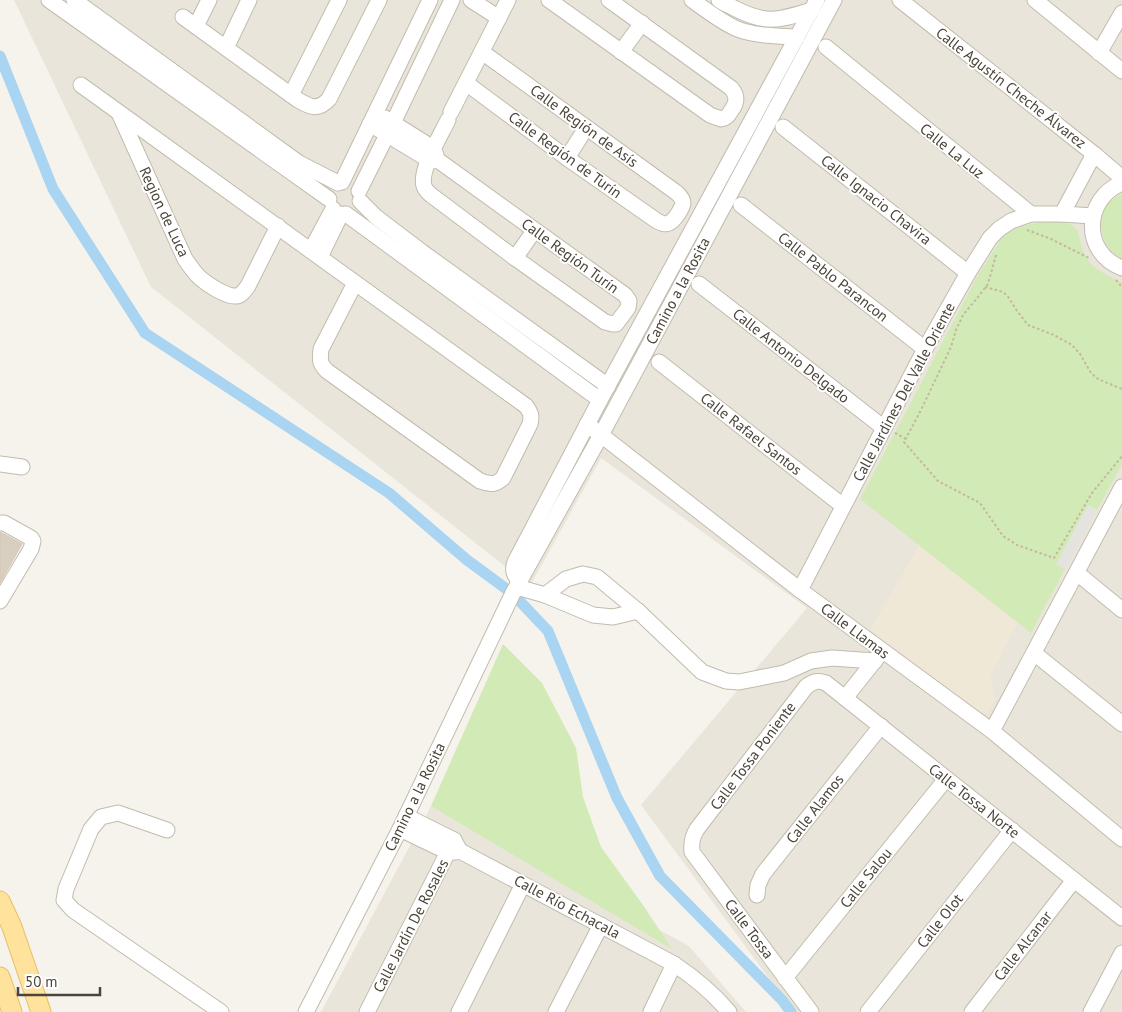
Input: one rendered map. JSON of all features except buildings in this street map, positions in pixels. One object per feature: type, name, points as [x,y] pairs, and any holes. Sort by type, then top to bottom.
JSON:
[{"type":"main road","points":[[0,901],[12,928],[41,1012]]},
{"type":"main road","points":[[0,977],[7,1010]]},
{"type":"street","points":[[49,0],[299,163],[340,182],[349,182],[355,185],[360,196],[376,217],[407,240],[475,299],[600,400]]},
{"type":"street","points":[[74,0],[337,209],[608,386]]},
{"type":"street","points":[[196,26],[209,0]]},
{"type":"street","points":[[226,48],[249,0]]},
{"type":"street","points":[[292,95],[339,0]]},
{"type":"street","points":[[183,17],[298,100],[320,107],[329,99],[379,0]]},
{"type":"street","points":[[316,254],[337,209],[330,190],[340,182],[430,0]]},
{"type":"street","points":[[337,209],[353,212],[358,207],[360,196],[390,129],[452,0]]},
{"type":"street","points":[[434,156],[450,116],[482,52],[502,6],[470,0]]},
{"type":"street","points":[[548,0],[710,115],[716,118],[725,118],[735,105],[736,96],[730,88],[609,0]]},
{"type":"street","points":[[692,0],[737,29],[760,34],[797,37]]},
{"type":"street","points":[[719,0],[750,16],[766,20],[782,19],[814,5]]},
{"type":"street","name":"Camino a la Rosita","points":[[306,1012],[403,822],[501,616],[601,435],[834,0]]},
{"type":"street","name":"Calle Agustín Cheche Álvarez","points":[[900,0],[1122,178]]},
{"type":"street","points":[[1038,1],[1122,71]]},
{"type":"street","name":"Camino a la Rosita","points":[[517,587],[513,573],[515,562],[600,400],[814,5]]},
{"type":"street","points":[[1099,53],[1122,13]]},
{"type":"street","points":[[621,52],[642,23]]},
{"type":"street","name":"Calle La Luz","points":[[826,47],[1031,214]]},
{"type":"street","name":"Calle Región de Asís","points":[[482,52],[678,193],[682,197],[681,208],[672,220],[666,224]]},
{"type":"street","name":"Calle Región de Turín","points":[[466,83],[567,158],[657,221],[666,224]]},
{"type":"street","name":"Region de Luca","points":[[81,85],[278,226],[526,406],[531,412],[532,418],[503,478],[496,483],[489,484],[480,480],[322,366],[320,360],[321,349],[355,282]]},
{"type":"street","name":"Region de Luca","points":[[118,112],[184,259],[201,278],[230,296],[238,296],[244,292],[278,226]]},
{"type":"street","name":"Calle Región Turín","points":[[373,118],[434,156],[628,298],[628,308],[619,322],[616,324],[605,322],[514,258],[431,195],[423,185],[424,173],[434,156]]},
{"type":"street","name":"Calle Ignacio Chavira","points":[[783,127],[968,273]]},
{"type":"street","points":[[567,158],[586,128]]},
{"type":"street","points":[[1062,214],[1094,154]]},
{"type":"street","points":[[1122,183],[1106,193],[1098,203],[1093,216],[1092,231],[1096,245],[1104,257],[1122,268]]},
{"type":"street","name":"Calle Pablo Parancon","points":[[740,205],[925,349]]},
{"type":"street","points":[[1031,214],[1093,216]]},
{"type":"street","name":"Calle Jardines Del Valle Oriente","points":[[800,590],[925,349],[968,273],[990,238],[999,229],[1011,221],[1031,214]]},
{"type":"street","points":[[514,258],[534,231]]},
{"type":"street","name":"Calle Antonio Delgado","points":[[699,284],[884,428]]},
{"type":"street","name":"Calle Rafael Santos","points":[[658,362],[844,506]]},
{"type":"street","name":"Calle Llamas","points":[[588,424],[800,590],[879,656],[992,732],[1122,839]]},
{"type":"street","points":[[0,464],[22,466]]},
{"type":"street","points":[[992,732],[1120,495]]},
{"type":"street","points":[[0,523],[4,523],[33,541],[31,549],[1,596]]},
{"type":"street","points":[[1077,573],[1122,610]]},
{"type":"street","points":[[545,595],[566,579],[584,574],[597,577],[638,611],[702,672],[726,681],[739,682],[784,673],[811,660],[879,656]]},
{"type":"street","points":[[517,587],[545,595],[593,615],[613,617],[638,611]]},
{"type":"street","points":[[1034,653],[1122,724]]},
{"type":"street","points":[[845,698],[879,656]]},
{"type":"street","name":"Calle Tossa Poniente","points":[[691,845],[697,829],[806,687],[811,682],[826,683]]},
{"type":"street","name":"Calle Tossa Norte","points":[[826,683],[1122,918]]},
{"type":"street","name":"Calle Alamos","points":[[757,895],[758,885],[763,874],[881,726]]},
{"type":"street","name":"Calle Salou","points":[[786,978],[946,779]]},
{"type":"street","points":[[167,830],[118,813],[101,817],[91,829],[66,889],[64,900],[74,910],[221,1012]]},
{"type":"street","name":"Calle Río Echacala","points":[[403,822],[674,964],[695,978],[718,998],[729,1012]]},
{"type":"street","name":"Calle Olot","points":[[868,1012],[1012,830]]},
{"type":"street","name":"Calle Tossa","points":[[691,845],[692,852],[811,1012]]},
{"type":"street","name":"Calle Jardín De Rosales","points":[[367,1012],[454,848]]},
{"type":"street","name":"Calle Alcanar","points":[[976,1011],[1074,880]]},
{"type":"street","points":[[459,1012],[523,884]]},
{"type":"street","points":[[556,1012],[601,925]]},
{"type":"street","points":[[1091,1012],[1122,953]]},
{"type":"street","points":[[650,1012],[674,964]]},
{"type":"path","points":[[1020,227],[1051,239],[1089,259]]},
{"type":"path","points":[[997,254],[988,284],[963,315],[921,410],[904,442],[938,481],[980,504],[1004,536],[1017,545],[1054,558],[1092,493],[1122,456]]},
{"type":"path","points":[[1090,254],[1093,260]]},
{"type":"path","points":[[1122,279],[1114,278],[1122,287]]},
{"type":"path","points":[[985,287],[1007,295],[1017,312],[1028,325],[1054,335],[1072,345],[1080,354],[1091,373],[1098,379],[1122,389]]},
{"type":"shaded area","points":[[14,0],[1122,0],[1122,1012],[794,1012],[641,805],[807,608],[601,458],[530,586],[151,287]]},
{"type":"shaded area","points":[[1088,505],[1097,510],[1065,569],[1056,564]]},
{"type":"shaded area","points":[[919,545],[1018,622],[990,678],[995,699],[988,712],[979,715],[870,630]]},
{"type":"shaded area","points":[[431,806],[689,946],[746,1012],[321,1012]]},
{"type":"green space","points":[[1121,194],[1122,259],[1112,252],[1106,244],[1102,233],[1101,221],[1106,206]]},
{"type":"green space","points":[[1055,221],[1064,222],[1075,228],[1078,231],[1085,255],[1091,264],[1106,275],[1122,282],[1122,464],[1097,510],[1088,505],[1057,564],[1065,569],[1031,633],[860,499],[978,275],[1002,238],[1011,228]]},
{"type":"green space","points":[[503,644],[542,683],[576,748],[583,797],[601,847],[672,949],[431,806]]},
{"type":"waterway","points":[[0,56],[53,189],[145,333],[389,493],[467,560],[512,593],[548,631],[617,798],[660,876],[782,1000],[791,1012]]}]
